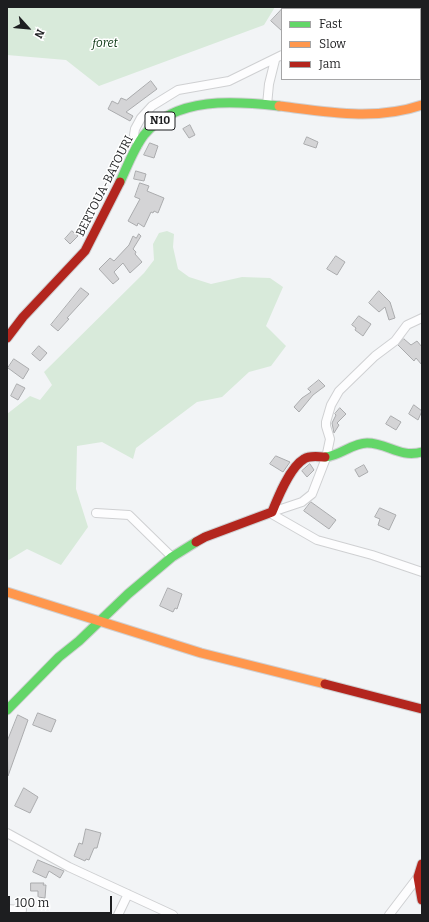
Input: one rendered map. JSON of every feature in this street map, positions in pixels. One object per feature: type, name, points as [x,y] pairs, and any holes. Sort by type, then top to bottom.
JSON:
[{"type":"main road","name":"BERTOUA-BATOURI","points":[[7,338],[24,317],[85,251],[138,146],[146,133],[157,123],[193,106],[228,101],[366,115],[384,115],[405,111],[422,105]]},
{"type":"main road","points":[[7,710],[59,657],[100,622],[128,594],[172,557],[204,536],[271,513],[282,489],[303,458],[307,456],[326,458],[343,452],[358,444],[370,443],[401,454],[413,455],[422,452]]},
{"type":"main road","points":[[7,592],[201,653],[422,709]]},
{"type":"main road","points":[[422,864],[418,877],[422,900]]},
{"type":"street","points":[[267,105],[269,84],[278,58]]},
{"type":"street","points":[[138,146],[134,135],[135,129],[141,118],[152,106],[178,90],[229,81],[278,58]]},
{"type":"street","points":[[271,513],[292,506],[308,498],[314,488],[326,458],[330,439],[326,426],[334,397],[375,356],[395,341],[407,325],[422,318]]},
{"type":"street","points":[[96,513],[129,515],[172,557]]},
{"type":"street","points":[[271,513],[317,540],[372,554],[422,572]]},
{"type":"street","points":[[7,834],[69,867],[173,915]]},
{"type":"street","points":[[389,915],[418,877]]},
{"type":"street","points":[[118,915],[128,894]]},
{"type":"street","points":[[7,909],[22,910]]},
{"type":"green space","name":"foret","points":[[7,7],[275,7],[264,25],[99,86],[66,60],[7,55]]},
{"type":"green space","points":[[167,231],[174,234],[173,247],[178,269],[189,277],[211,284],[242,277],[270,278],[283,287],[266,326],[286,346],[271,366],[249,372],[222,397],[197,402],[136,448],[133,459],[102,442],[77,446],[76,489],[88,527],[61,565],[27,549],[7,561],[7,414],[30,396],[40,400],[52,385],[44,372],[144,273],[154,260],[153,244],[159,233]]},
{"type":"building","points":[[281,10],[281,30],[271,21]]},
{"type":"building","points":[[151,81],[157,89],[126,112],[133,116],[130,121],[108,109],[112,101],[118,104],[121,98],[126,100]]},
{"type":"building","points":[[190,125],[195,135],[189,138],[183,129]]},
{"type":"building","points":[[307,137],[318,142],[316,148],[304,144]]},
{"type":"building","points":[[150,143],[158,146],[154,158],[144,155]]},
{"type":"building","points":[[136,171],[146,174],[144,181],[134,179]]},
{"type":"building","points":[[140,183],[149,186],[147,191],[164,198],[158,213],[154,211],[153,213],[151,212],[144,227],[138,223],[137,226],[128,221],[140,199],[135,197]]},
{"type":"building","points":[[72,231],[78,236],[70,244],[65,239]]},
{"type":"building","points":[[139,234],[141,236],[133,249],[136,252],[135,254],[142,262],[130,273],[123,263],[114,272],[119,279],[113,284],[99,269],[110,258],[114,261],[129,245],[133,236],[136,238]]},
{"type":"building","points":[[336,256],[345,262],[337,275],[327,269]]},
{"type":"building","points":[[81,288],[89,294],[67,318],[69,319],[58,331],[51,325]]},
{"type":"building","points":[[379,291],[390,302],[395,318],[389,320],[385,307],[379,312],[369,303]]},
{"type":"building","points":[[359,316],[371,324],[363,336],[355,330],[356,328],[352,325]]},
{"type":"building","points":[[404,339],[411,345],[417,341],[422,347],[422,365],[416,358],[414,361],[398,345]]},
{"type":"building","points":[[39,346],[47,353],[40,361],[32,354]]},
{"type":"building","points":[[14,359],[29,369],[23,379],[8,368]]},
{"type":"building","points":[[319,380],[325,386],[313,395],[299,412],[294,407],[302,398],[311,392],[308,389]]},
{"type":"building","points":[[17,384],[25,388],[18,400],[11,396]]},
{"type":"building","points":[[414,405],[422,411],[418,420],[409,414]]},
{"type":"building","points":[[340,408],[346,414],[337,423],[339,425],[334,433],[332,423],[336,415],[335,414]]},
{"type":"building","points":[[391,416],[401,422],[396,430],[386,424]]},
{"type":"building","points":[[276,456],[290,462],[283,472],[270,464]]},
{"type":"building","points":[[310,464],[314,470],[307,477],[302,471]]},
{"type":"building","points":[[364,465],[368,472],[359,477],[355,470]]},
{"type":"building","points":[[311,502],[336,520],[329,529],[304,511]]},
{"type":"building","points":[[380,508],[396,515],[389,530],[378,525],[380,519],[375,517]]},
{"type":"building","points":[[168,588],[182,594],[177,609],[175,608],[173,612],[160,606]]},
{"type":"building","points":[[38,713],[56,720],[51,732],[33,725]]},
{"type":"building","points":[[18,715],[28,720],[8,776],[7,742]]},
{"type":"building","points":[[24,788],[38,797],[30,813],[15,806]]},
{"type":"building","points":[[86,829],[101,833],[97,848],[94,848],[89,860],[86,859],[85,861],[74,856],[79,843],[82,844]]},
{"type":"building","points":[[38,860],[64,871],[60,878],[49,871],[46,878],[33,872]]},
{"type":"building","points":[[31,883],[44,883],[43,885],[46,885],[45,898],[38,897],[38,891],[31,891]]},
{"type":"traffic: fast","points":[[120,182],[140,140],[157,122],[172,113],[189,107],[207,104],[244,103],[279,106]]},
{"type":"traffic: fast","points":[[325,457],[356,445],[367,443],[381,445],[400,452],[422,452]]},
{"type":"traffic: fast","points":[[7,710],[59,657],[79,641],[128,594],[172,557],[196,542]]},
{"type":"traffic: slow","points":[[279,106],[333,113],[369,114],[387,113],[422,105]]},
{"type":"traffic: slow","points":[[7,592],[201,653],[325,684]]},
{"type":"traffic: jam","points":[[7,338],[23,317],[85,251],[120,182]]},
{"type":"traffic: jam","points":[[196,542],[205,537],[272,512],[289,475],[299,463],[309,457],[325,457]]},
{"type":"traffic: jam","points":[[325,684],[422,709]]},
{"type":"traffic: jam","points":[[422,864],[418,877],[422,900]]}]
